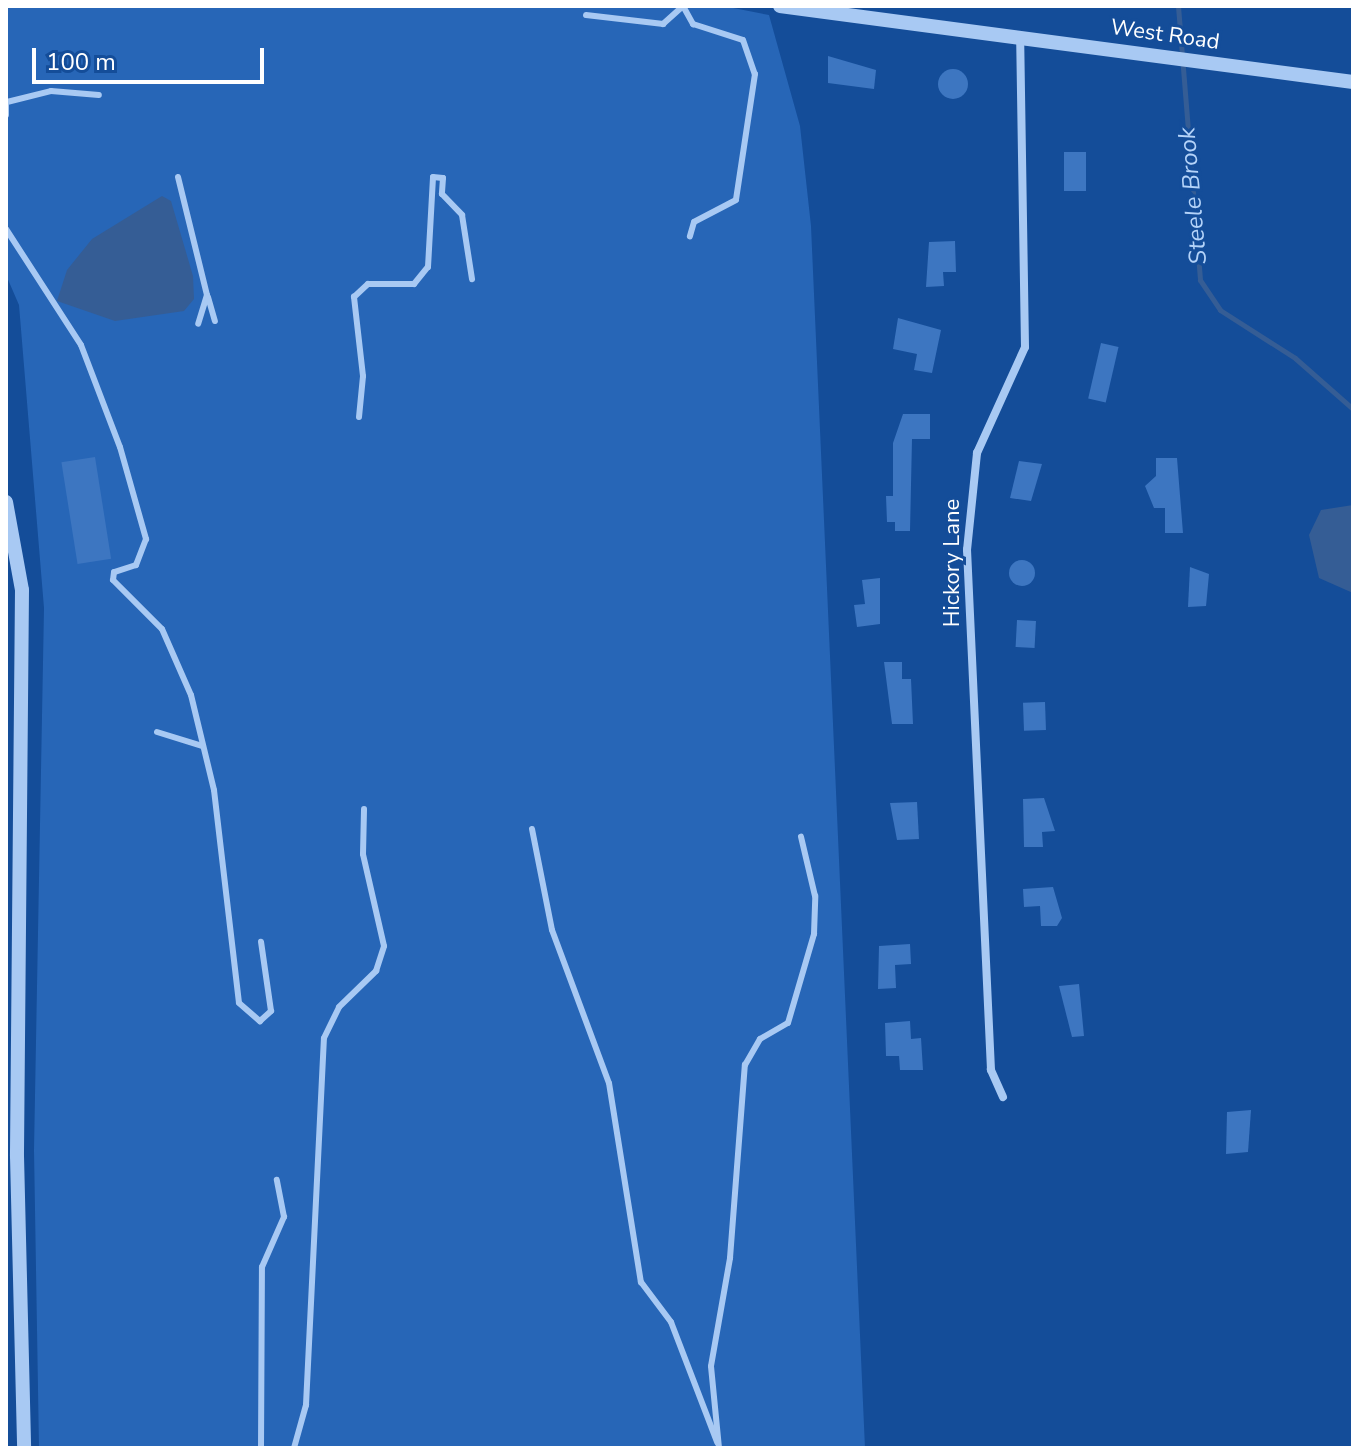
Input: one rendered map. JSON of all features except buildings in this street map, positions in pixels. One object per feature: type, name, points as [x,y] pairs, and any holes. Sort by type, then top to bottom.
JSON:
[{"type":"street","name":"West Road","points":[[780,6],[1353,82]]},
{"type":"street","name":"Hickory Lane","points":[[1003,1097],[991,1070],[967,550],[977,453],[1025,347],[1020,37]]},
{"type":"street","points":[[6,502],[22,590],[12,1156],[24,1448]]},
{"type":"lane","points":[[586,15],[663,24],[683,6],[693,24],[743,40],[755,74],[736,200],[694,222],[690,236]]},
{"type":"lane","points":[[6,115],[7,102],[51,91],[99,95]]},
{"type":"lane","points":[[178,177],[215,321]]},
{"type":"lane","points":[[359,417],[363,376],[354,297],[368,284],[414,284],[428,267],[433,177],[443,178],[442,194],[462,215],[472,279]]},
{"type":"lane","points":[[6,229],[100,388],[146,539],[136,565],[114,572],[113,580],[142,602],[171,644],[214,790],[239,1003],[260,1021],[271,1011],[261,942]]},
{"type":"lane","points":[[198,324],[207,295]]},
{"type":"lane","points":[[157,732],[202,746]]},
{"type":"lane","points":[[294,1448],[306,1405],[324,1038],[339,1007],[376,971],[384,946],[363,854],[364,809]]},
{"type":"lane","points":[[532,829],[552,930],[609,1083],[641,1282],[671,1322],[718,1445]]},
{"type":"lane","points":[[718,1445],[711,1366],[730,1258],[745,1065],[760,1039],[788,1023],[814,934],[815,896],[801,837]]},
{"type":"lane","points":[[261,1448],[262,1267],[284,1217],[277,1180]]},
{"type":"shaded area","points":[[6,6],[723,6],[769,15],[800,126],[811,226],[865,1448],[39,1448],[34,1150],[44,608],[19,305],[6,275]]},
{"type":"shaded area","points":[[162,196],[171,201],[193,276],[194,299],[184,311],[115,321],[57,301],[67,270],[92,239]]},
{"type":"shaded area","points":[[1353,505],[1353,593],[1319,578],[1309,535],[1321,510]]},
{"type":"waterway","name":"Steele Brook","points":[[1178,6],[1200,280],[1220,310],[1295,358],[1353,409]]}]
